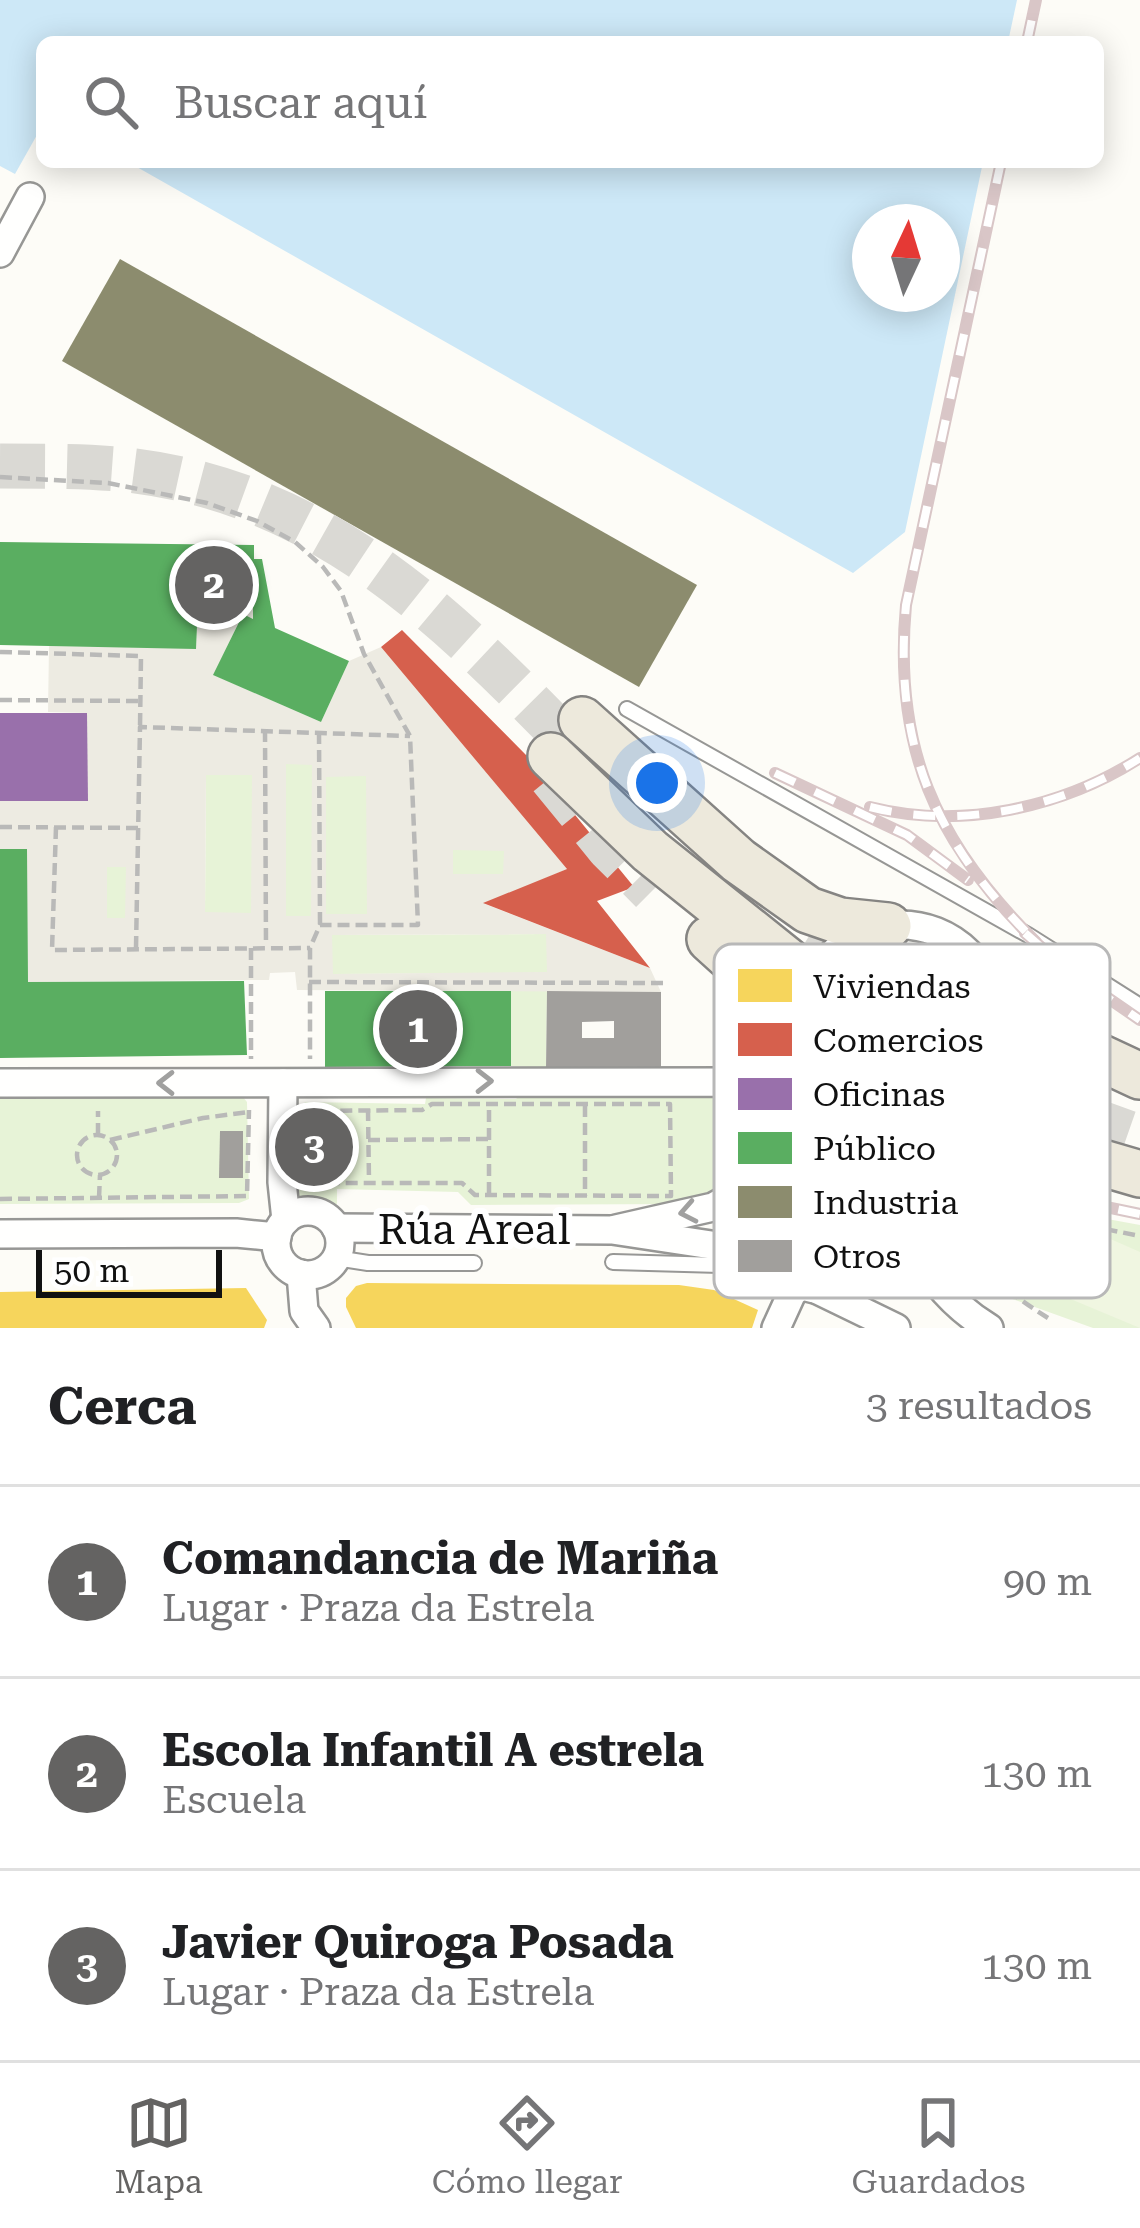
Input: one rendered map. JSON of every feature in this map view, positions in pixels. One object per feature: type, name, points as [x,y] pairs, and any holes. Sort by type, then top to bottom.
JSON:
[{"type":"main road","points":[[786,944],[650,851],[566,737],[808,910],[888,926]]},
{"type":"main road","points":[[652,891],[716,944]]},
{"type":"main road","points":[[1110,1062],[1140,1076]]},
{"type":"main road","points":[[1110,1165],[1140,1174]]},
{"type":"street","points":[[0,253],[30,196]]},
{"type":"street","points":[[846,944],[888,926],[917,926],[957,944]]},
{"type":"street","points":[[0,1083],[714,1084]]},
{"type":"street","points":[[0,1234],[236,1233],[281,1228],[313,1212],[336,1228],[340,1248],[321,1272],[301,1274],[284,1264],[281,1228],[284,1083]]},
{"type":"street","name":"Rúa Areal","points":[[612,1230],[714,1206]]},
{"type":"street","name":"Rúa Areal","points":[[336,1228],[612,1230],[714,1246]]},
{"type":"street","points":[[301,1274],[304,1311],[316,1328]]},
{"type":"street","points":[[776,1328],[790,1298]]},
{"type":"street","name":"Rúa Areal","points":[[832,1298],[896,1328]]},
{"type":"street","points":[[950,1298],[989,1328]]},
{"type":"lane","points":[[627,709],[1042,944]]},
{"type":"lane","points":[[1110,987],[1140,1006]]},
{"type":"lane","points":[[336,1258],[368,1263],[474,1264]]},
{"type":"lane","points":[[613,1262],[714,1264]]},
{"type":"path","points":[[0,477],[160,491],[257,521],[295,542],[341,591],[364,654],[410,736],[418,925],[320,925]]},
{"type":"path","points":[[0,652],[141,656],[136,948]]},
{"type":"path","points":[[0,700],[140,701]]},
{"type":"path","points":[[140,727],[410,736]]},
{"type":"path","points":[[265,730],[266,948]]},
{"type":"path","points":[[310,1065],[310,948],[320,925],[319,732]]},
{"type":"path","points":[[0,827],[138,828]]},
{"type":"path","points":[[56,827],[52,950],[310,948]]},
{"type":"path","points":[[251,948],[251,1065]]},
{"type":"path","points":[[309,982],[666,983]]},
{"type":"path","points":[[0,1199],[247,1196],[248,1095]]},
{"type":"path","points":[[98,1135],[99,1098]]},
{"type":"path","points":[[488,1104],[489,1195]]},
{"type":"path","points":[[584,1104],[585,1196]]},
{"type":"path","points":[[304,1183],[461,1184],[476,1195],[671,1196],[670,1104]]},
{"type":"path","points":[[368,1109],[369,1183]]},
{"type":"path","points":[[110,1140],[249,1112]]},
{"type":"path","points":[[98,1135],[110,1140],[117,1151],[115,1164],[100,1175],[81,1168],[76,1156],[80,1143],[98,1135]]},
{"type":"path","points":[[368,1140],[489,1138]]},
{"type":"path","points":[[99,1198],[100,1175]]},
{"type":"path","points":[[1110,1230],[1140,1236]]},
{"type":"path","points":[[1017,1298],[1048,1318]]},
{"type":"green space","points":[[285,764],[312,764],[312,916],[285,916]]},
{"type":"green space","points":[[206,774],[252,775],[252,913],[205,913]]},
{"type":"green space","points":[[326,776],[367,776],[367,914],[326,914]]},
{"type":"green space","points":[[452,850],[504,850],[504,874],[452,874]]},
{"type":"green space","points":[[107,866],[126,867],[126,918],[107,918]]},
{"type":"green space","points":[[547,934],[547,973],[332,974],[332,935]]},
{"type":"green space","points":[[511,991],[547,991],[546,1068],[511,1066]]},
{"type":"green space","points":[[528,1087],[714,1089],[714,1190],[679,1204],[471,1205],[458,1192],[337,1189],[337,1204],[301,1200],[296,1191],[295,1117],[305,1102],[425,1104],[426,1098],[516,1099]]},
{"type":"green space","points":[[0,1094],[241,1095],[247,1102],[249,1199],[239,1203],[0,1204]]},
{"type":"green space","points":[[1110,1219],[1140,1225],[1140,1328],[1093,1328],[1010,1298],[1110,1298]]},
{"type":"green space","points":[[1110,1239],[1140,1252],[1140,1328],[1068,1298],[1110,1298]]},
{"type":"shaded area","points":[[198,603],[253,604],[253,619],[242,615],[214,675],[321,722],[349,661],[381,647],[567,869],[485,904],[650,968],[661,992],[297,990],[295,972],[270,973],[269,980],[28,982],[0,849],[0,801],[87,801],[87,713],[48,712],[49,646],[196,648]],"holes":[[[286,764],[312,765],[311,916],[286,916]],[[206,775],[252,775],[251,913],[205,912]],[[366,776],[367,914],[326,914],[326,777]],[[453,850],[504,851],[503,874],[453,874]],[[107,867],[126,867],[125,918],[107,918]],[[546,934],[547,972],[333,974],[332,935]]]},
{"type":"water","points":[[0,0],[1017,0],[1009,36],[36,36],[36,137],[15,174],[0,166]]},
{"type":"water","points":[[139,168],[982,168],[960,271],[960,204],[852,204],[852,312],[951,312],[905,532],[853,573]]},
{"type":"building: Viviendas","points":[[679,1285],[714,1290],[714,1298],[732,1298],[758,1310],[752,1328],[356,1328],[346,1298],[356,1286]]},
{"type":"building: Viviendas","points":[[246,1288],[267,1320],[264,1328],[0,1328],[0,1292]]},
{"type":"building: Comercios","points":[[402,630],[526,755],[634,887],[597,901],[650,968],[483,903],[567,869],[381,647]]},
{"type":"building: Oficinas","points":[[0,713],[87,713],[88,801],[0,801]]},
{"type":"building: Público","points":[[0,542],[254,545],[254,559],[262,559],[275,628],[349,661],[321,722],[213,675],[243,614],[253,619],[253,604],[198,603],[196,649],[0,645]]},
{"type":"building: Público","points":[[0,849],[27,849],[28,982],[244,981],[247,1055],[0,1058]]},
{"type":"building: Público","points":[[325,991],[511,991],[511,1066],[325,1067]]},
{"type":"building: Industria","points":[[120,259],[697,585],[639,687],[62,361]]},
{"type":"building: Otros","points":[[547,991],[661,992],[661,1068],[546,1068]],"holes":[[[614,1021],[614,1038],[582,1038],[582,1022]]]},
{"type":"building: Otros","points":[[220,1131],[243,1131],[243,1178],[219,1178]]},
{"type":"tunnel","points":[[0,466],[128,470],[195,482],[258,503],[315,530],[420,601],[563,736]]},
{"type":"tunnel","points":[[551,777],[609,848],[652,891]]},
{"type":"tunnel","points":[[806,941],[811,944]]},
{"type":"tunnel","points":[[1110,1126],[1140,1137]]},
{"type":"railway","points":[[1028,36],[1036,0]]},
{"type":"railway","points":[[1000,168],[906,605],[904,656],[907,704],[928,789],[971,867],[1036,942]]},
{"type":"railway","points":[[870,807],[940,816],[1010,810],[1078,790],[1140,758]]},
{"type":"railway","points":[[775,773],[907,835],[968,880]]},
{"type":"railway","points":[[1025,933],[1038,944]]},
{"type":"railway","points":[[1110,999],[1140,1020]]},
{"type":"railway","points":[[1110,1208],[1140,1214]]},
{"type":"place","name":"Escola Infantil A estrela","points":[[214,585]]},
{"type":"place","name":"Comandancia de Mariña","points":[[418,1029]]},
{"type":"place","name":"Javier Quiroga Posada","points":[[314,1147]]}]
